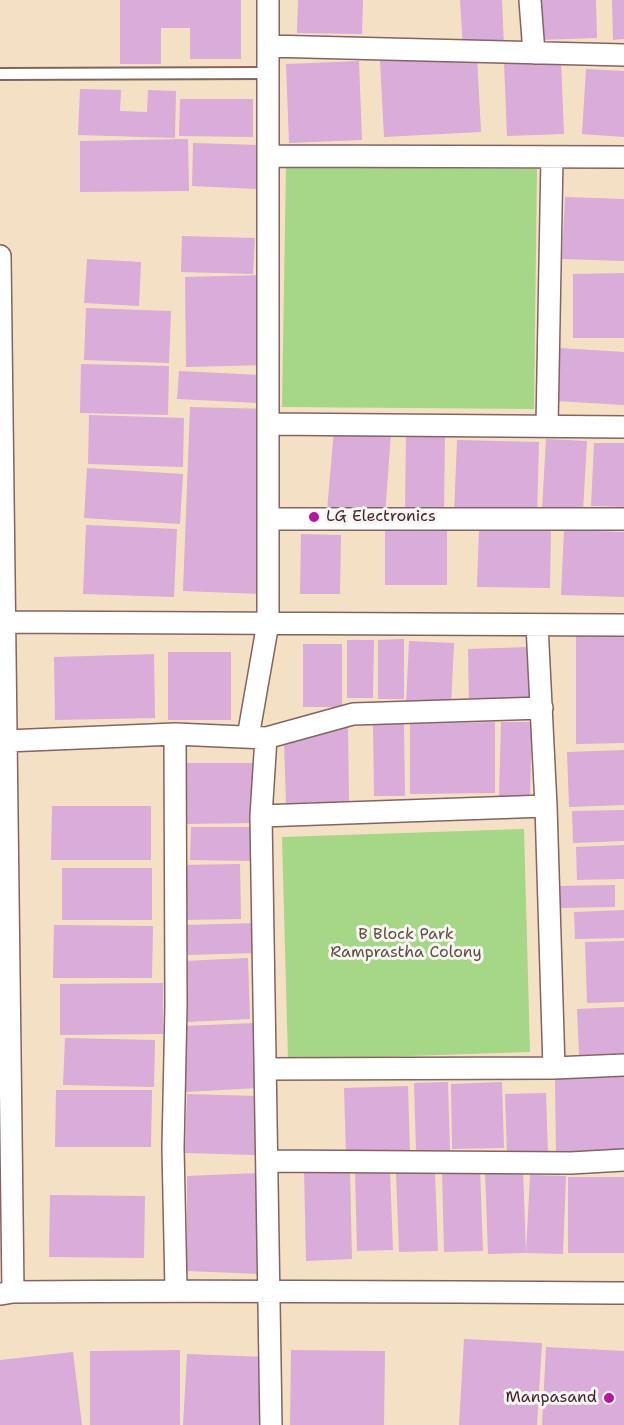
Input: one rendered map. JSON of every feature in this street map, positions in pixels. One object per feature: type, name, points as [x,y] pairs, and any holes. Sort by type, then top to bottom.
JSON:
[{"type":"street","points":[[268,0],[268,623],[257,738],[261,816],[271,1425]]},
{"type":"street","points":[[530,0],[534,53]]},
{"type":"street","points":[[268,46],[624,55]]},
{"type":"street","points":[[268,156],[624,157]]},
{"type":"street","points":[[547,426],[552,157]]},
{"type":"street","points":[[0,256],[2,622],[6,741],[6,1293],[176,1290],[624,1293]]},
{"type":"street","points":[[268,424],[624,427]]},
{"type":"street","points":[[268,519],[624,519]]},
{"type":"street","points":[[2,622],[624,625]]},
{"type":"street","points":[[537,624],[546,806],[554,1068]]},
{"type":"street","points":[[6,741],[175,734],[257,738],[353,714],[542,708]]},
{"type":"street","points":[[175,734],[176,1005],[173,1148],[176,1290]]},
{"type":"street","points":[[261,816],[546,806]]},
{"type":"street","points":[[265,1069],[554,1068],[624,1065]]},
{"type":"street","points":[[267,1161],[571,1163],[624,1160]]},
{"type":"lane","points":[[0,74],[268,73]]},
{"type":"green space","points":[[286,167],[537,169],[534,409],[282,407]]},
{"type":"green space","name":"B Block Park Ramprastha Colony","points":[[524,829],[530,1052],[288,1060],[282,837]]},
{"type":"building","points":[[120,0],[241,0],[241,59],[190,59],[190,28],[161,28],[161,64],[120,64]]},
{"type":"building","points":[[298,0],[363,0],[362,34],[297,33]]},
{"type":"building","points":[[460,0],[502,0],[504,47],[463,49]]},
{"type":"building","points":[[537,0],[596,0],[597,38],[538,40]]},
{"type":"building","points":[[612,0],[624,0],[624,39],[613,40]]},
{"type":"building","points":[[477,56],[481,132],[384,137],[380,61]]},
{"type":"building","points":[[561,60],[564,134],[507,136],[504,63]]},
{"type":"building","points":[[359,61],[362,140],[289,143],[286,64]]},
{"type":"building","points":[[586,69],[624,71],[624,137],[582,134]]},
{"type":"building","points":[[80,89],[121,90],[120,111],[147,112],[148,90],[176,91],[175,138],[78,135]]},
{"type":"building","points":[[180,99],[253,99],[253,137],[179,136]]},
{"type":"building","points":[[188,139],[189,191],[80,192],[80,141]]},
{"type":"building","points":[[193,143],[259,145],[257,189],[192,186]]},
{"type":"building","points":[[565,197],[624,199],[624,261],[562,259]]},
{"type":"building","points":[[182,236],[255,238],[253,274],[181,272]]},
{"type":"building","points":[[87,259],[141,262],[139,306],[84,303]]},
{"type":"building","points":[[624,273],[624,338],[573,338],[573,274]]},
{"type":"building","points":[[266,275],[268,365],[186,367],[185,277]]},
{"type":"building","points":[[86,308],[171,311],[169,363],[84,360]]},
{"type":"building","points":[[559,348],[624,352],[624,405],[556,401]]},
{"type":"building","points":[[81,364],[169,366],[168,415],[80,413]]},
{"type":"building","points":[[179,371],[260,375],[258,403],[177,399]]},
{"type":"building","points":[[190,407],[268,409],[261,594],[183,591]]},
{"type":"building","points":[[89,415],[184,418],[183,467],[88,464]]},
{"type":"building","points":[[334,429],[391,433],[385,516],[327,511]]},
{"type":"building","points":[[406,433],[445,434],[444,512],[405,512]]},
{"type":"building","points":[[546,439],[587,441],[583,511],[542,509]]},
{"type":"building","points":[[457,440],[539,442],[537,517],[454,514]]},
{"type":"building","points":[[594,443],[624,443],[624,507],[591,506]]},
{"type":"building","points":[[87,468],[183,474],[180,524],[84,518]]},
{"type":"building","points":[[447,523],[447,585],[385,585],[385,524]]},
{"type":"building","points":[[86,525],[177,529],[174,597],[83,594]]},
{"type":"building","points":[[479,527],[551,528],[550,588],[477,587]]},
{"type":"building","points":[[564,530],[624,532],[624,597],[561,595]]},
{"type":"building","points":[[301,534],[341,535],[340,594],[300,594]]},
{"type":"building","points":[[624,635],[624,743],[576,744],[576,636]]},
{"type":"building","points":[[404,639],[404,699],[378,699],[378,640]]},
{"type":"building","points":[[347,640],[374,640],[373,698],[347,698]]},
{"type":"building","points":[[409,641],[454,643],[451,707],[406,705]]},
{"type":"building","points":[[303,644],[342,644],[342,707],[303,707]]},
{"type":"building","points":[[530,647],[531,706],[469,707],[468,649]]},
{"type":"building","points":[[168,652],[231,652],[231,720],[168,720]]},
{"type":"building","points":[[154,654],[155,718],[55,720],[54,657]]},
{"type":"building","points":[[373,722],[404,722],[405,796],[374,796]]},
{"type":"building","points":[[495,722],[495,793],[410,794],[410,724]]},
{"type":"building","points":[[501,722],[532,722],[530,797],[499,797]]},
{"type":"building","points":[[348,726],[349,802],[286,803],[284,741]]},
{"type":"building","points":[[624,750],[624,805],[569,807],[567,752]]},
{"type":"building","points":[[182,763],[255,763],[255,823],[182,824]]},
{"type":"building","points":[[52,806],[151,806],[151,860],[51,860]]},
{"type":"building","points":[[624,810],[624,841],[573,843],[572,811]]},
{"type":"building","points":[[191,827],[251,827],[250,861],[190,860]]},
{"type":"building","points":[[624,845],[624,879],[577,880],[576,847]]},
{"type":"building","points":[[240,864],[241,919],[183,920],[182,865]]},
{"type":"building","points":[[62,868],[152,868],[152,920],[62,920]]},
{"type":"building","points":[[615,885],[615,907],[556,908],[556,886]]},
{"type":"building","points":[[624,910],[624,938],[575,939],[574,912]]},
{"type":"building","points":[[257,923],[258,953],[186,955],[185,925]]},
{"type":"building","points":[[54,925],[153,926],[152,978],[53,978]]},
{"type":"building","points":[[624,941],[624,1002],[587,1003],[585,942]]},
{"type":"building","points":[[248,958],[250,1019],[187,1022],[184,961]]},
{"type":"building","points":[[163,983],[163,1034],[60,1035],[60,984]]},
{"type":"building","points":[[624,1007],[624,1053],[579,1055],[577,1009]]},
{"type":"building","points":[[255,1023],[258,1088],[186,1092],[183,1026]]},
{"type":"building","points":[[65,1038],[155,1040],[154,1087],[63,1085]]},
{"type":"building","points":[[624,1077],[624,1153],[556,1155],[555,1079]]},
{"type":"building","points":[[448,1082],[450,1151],[416,1152],[414,1083]]},
{"type":"building","points":[[502,1082],[504,1148],[452,1149],[451,1084]]},
{"type":"building","points":[[408,1086],[410,1152],[346,1155],[344,1088]]},
{"type":"building","points":[[56,1090],[152,1090],[151,1147],[55,1147]]},
{"type":"building","points":[[546,1093],[548,1154],[507,1156],[505,1094]]},
{"type":"building","points":[[187,1094],[257,1096],[255,1155],[185,1153]]},
{"type":"building","points":[[480,1168],[483,1251],[444,1252],[442,1170]]},
{"type":"building","points":[[350,1169],[352,1259],[306,1261],[304,1170]]},
{"type":"building","points":[[523,1169],[526,1253],[488,1254],[485,1171]]},
{"type":"building","points":[[390,1170],[393,1250],[357,1251],[355,1171]]},
{"type":"building","points":[[435,1172],[438,1251],[399,1252],[396,1173]]},
{"type":"building","points":[[259,1173],[260,1274],[187,1271],[187,1176]]},
{"type":"building","points":[[530,1175],[566,1176],[563,1254],[526,1253]]},
{"type":"building","points":[[568,1177],[624,1177],[624,1253],[568,1253]]},
{"type":"building","points":[[50,1195],[145,1196],[144,1258],[49,1257]]},
{"type":"building","points":[[464,1339],[542,1343],[537,1425],[459,1425]]},
{"type":"building","points":[[546,1347],[624,1351],[624,1425],[542,1425]]},
{"type":"building","points":[[180,1350],[180,1425],[90,1425],[90,1351]]},
{"type":"building","points":[[291,1350],[385,1351],[384,1425],[290,1425]]},
{"type":"building","points":[[73,1352],[82,1425],[0,1425],[0,1360]]},
{"type":"building","points":[[187,1354],[266,1357],[263,1425],[183,1425]]},
{"type":"place","name":"LG Electronics","points":[[314,517]]},
{"type":"place","name":"Manpasand","points":[[609,1398]]}]
